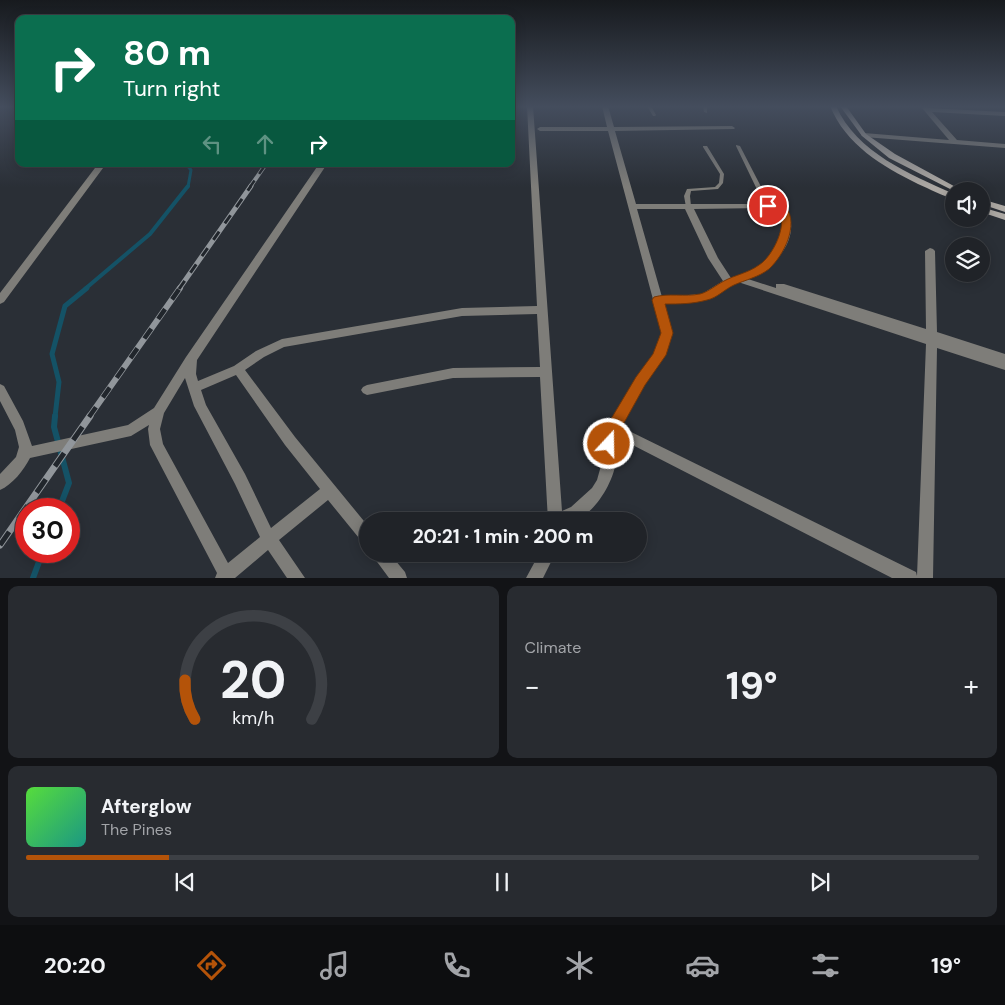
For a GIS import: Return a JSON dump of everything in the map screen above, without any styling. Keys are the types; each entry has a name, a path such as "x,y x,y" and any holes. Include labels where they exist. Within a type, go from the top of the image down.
{"street":[{"path":"532,133 555,512"},
{"path":"577,512 597,493 603,482 609,462 609,444 613,428 659,355 667,333 613,133"},
{"path":"851,133 871,152 904,173 945,193"},
{"path":"947,133 956,143"},
{"path":"864,135 1005,146"},
{"path":"864,135 892,156 945,184"},
{"path":"0,300 100,167"},
{"path":"321,167 191,359 158,412 154,429 157,445 224,576 329,490"},
{"path":"990,204 1005,209"},
{"path":"688,206 712,258 739,279 932,338 1005,358"},
{"path":"632,207 772,206 795,208"},
{"path":"658,300 687,300 706,297 765,266 780,246 786,230 786,213 782,209 772,206"},
{"path":"990,212 1005,218"},
{"path":"925,578 932,338 930,251"},
{"path":"194,388 238,369 270,348 282,343 462,312 542,310"},
{"path":"932,338 1005,366"},
{"path":"191,359 190,374 200,406 240,478 269,539 297,578"},
{"path":"238,369 290,441 359,527"},
{"path":"367,390 453,373 546,372"},
{"path":"0,389 25,443 25,454 15,469 0,483"},
{"path":"25,454 131,430 158,412"},
{"path":"613,428 910,578"},
{"path":"386,562 398,578"},
{"path":"534,578 543,562"}],"lane":[{"path":"738,146 772,206"},
{"path":"688,206 687,196 689,190 716,188 722,179 722,174 705,147"}],"waterway":[{"path":"188,167 191,170 188,187"},
{"path":"85,289 150,234 188,186"},
{"path":"55,417 59,382 52,354 65,306 87,288"},
{"path":"55,416 54,427 69,483 63,498"},
{"path":"33,578 39,563"}],"railway":[{"path":"250,187 264,167"},
{"path":"179,289 251,186"},
{"path":"89,417 180,288"},
{"path":"0,545 90,416"}],"route":[{"path":"609,444 613,428 659,355 667,333 658,300 687,300 706,297 729,283 753,274 765,266 780,246 787,221 786,213 782,209 768,206"}]}
